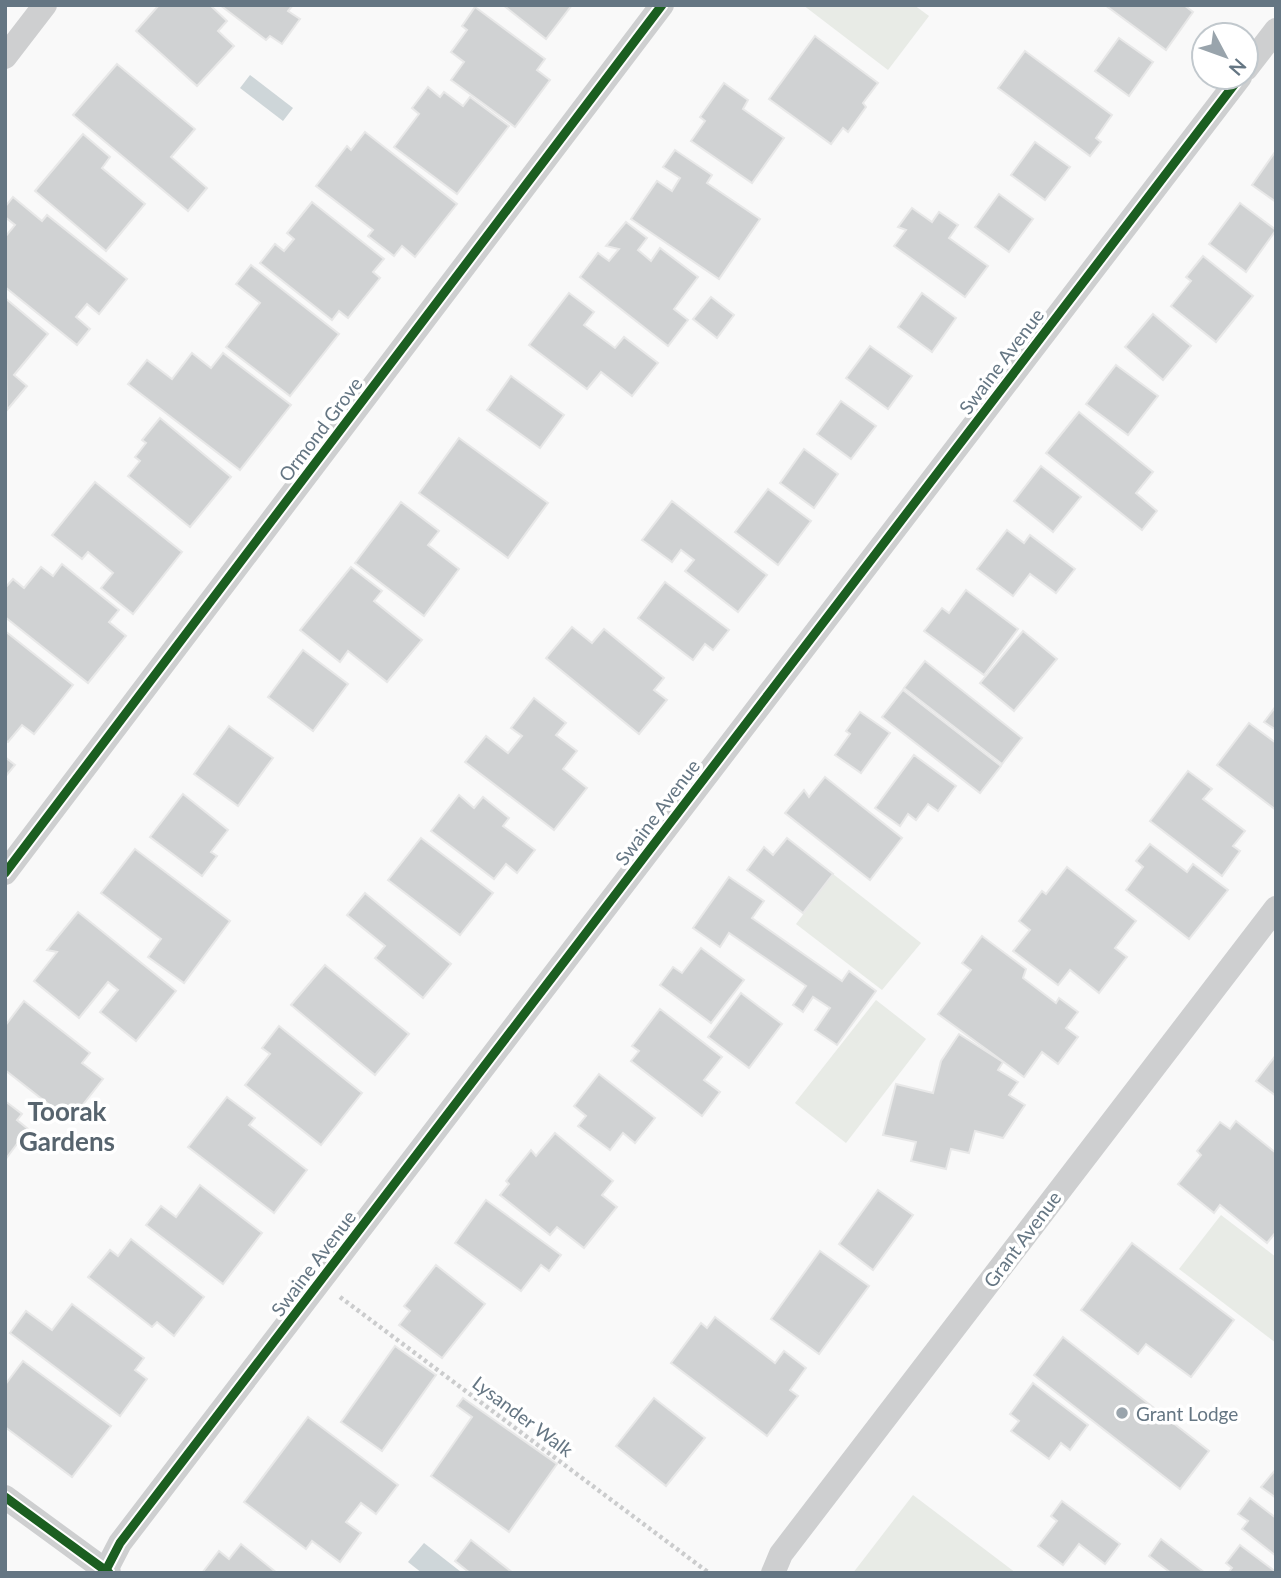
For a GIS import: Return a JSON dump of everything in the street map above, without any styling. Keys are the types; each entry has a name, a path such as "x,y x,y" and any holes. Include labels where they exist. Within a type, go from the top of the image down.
{"street":[{"path":"5,57 45,5"},
{"name":"Ormond Grove","path":"5,873 662,5"},
{"path":"1260,51 1276,30"},
{"name":"Swaine Avenue","path":"107,1572 120,1544 1229,91"},
{"name":"Grant Avenue","path":"773,1573 781,1554 1276,908"},
{"path":"5,1497 107,1572"}],"shaded area":[{"path":"803,5 914,5 929,16 888,70"},
{"path":"250,75 293,108 283,121 240,88"},
{"path":"833,874 921,943 882,990 796,924"},
{"path":"876,1000 926,1039 846,1143 795,1103"},
{"path":"1221,1215 1276,1257 1276,1343 1179,1269"},
{"path":"913,1495 1016,1573 853,1573"},
{"path":"424,1543 461,1572 422,1573 408,1562"}],"building":[{"path":"159,5 210,5 227,21 218,31 234,46 197,86 136,31"},
{"path":"220,5 293,5 288,11 300,19 282,44 270,36 266,40"},
{"path":"503,5 572,5 546,39"},
{"path":"1105,5 1184,5 1193,12 1166,50"},
{"path":"475,7 545,59 537,70 550,80 515,127 451,80 464,62 451,52 467,30 462,26"},
{"path":"815,36 878,83 863,103 866,107 848,132 843,128 831,144 769,99"},
{"path":"1119,38 1153,62 1129,96 1095,71"},
{"path":"1025,51 1112,115 1096,138 1101,142 1090,156 998,88"},
{"path":"117,64 195,129 171,157 207,188 188,211 73,115"},
{"path":"724,83 748,100 743,109 784,138 752,183 691,141 705,121 700,117"},
{"path":"428,87 440,97 444,92 463,106 470,97 509,126 457,194 394,147 419,114 412,108"},
{"path":"365,132 457,204 415,257 402,246 394,256 368,236 373,230 316,186 347,146 351,150"},
{"path":"83,134 110,157 102,168 145,204 106,251 35,191"},
{"path":"1035,142 1070,167 1045,200 1011,175"},
{"path":"675,150 712,175 707,183 760,219 719,279 631,219 657,181 672,191 680,178 663,167"},
{"path":"1276,152 1276,202 1252,185"},
{"path":"999,194 1033,219 1009,252 975,227"},
{"path":"13,197 42,221 47,215 127,279 99,314 87,304 76,317 90,329 77,345 5,287 5,237 15,225 5,217 5,207"},
{"path":"312,202 384,259 373,272 380,278 348,318 339,311 332,320 260,263 275,244 284,251 294,239 287,233"},
{"path":"1240,203 1276,230 1246,272 1209,244"},
{"path":"912,208 932,222 939,212 958,225 949,238 988,266 965,297 894,246 906,230 898,227"},
{"path":"626,222 647,238 638,250 651,261 660,248 698,277 674,309 688,320 668,346 580,277 598,253 609,261 619,249 606,246"},
{"path":"1203,256 1253,296 1216,342 1171,306 1191,281 1186,277"},
{"path":"251,265 339,334 290,396 226,347 260,303 236,284"},
{"path":"569,293 594,312 584,325 615,348 624,337 658,363 632,396 601,372 587,389 529,345"},
{"path":"922,293 956,318 932,352 898,327"},
{"path":"711,297 734,315 717,338 693,319"},
{"path":"5,298 48,334 14,375 27,386 7,410"},
{"path":"1153,314 1191,346 1163,380 1125,347"},
{"path":"870,346 912,376 888,409 846,378"},
{"path":"192,353 211,368 223,353 291,405 240,470 128,384 147,360 172,379"},
{"path":"1116,365 1158,396 1128,435 1086,404"},
{"path":"511,376 564,415 540,448 487,410"},
{"path":"841,401 876,426 851,459 817,434"},
{"path":"1079,412 1153,472 1136,493 1157,511 1142,530 1046,453"},
{"path":"160,418 231,477 190,527 128,476 140,461 135,457 146,443 142,440"},
{"path":"459,438 548,503 508,558 419,493"},
{"path":"804,449 838,474 814,508 780,483"},
{"path":"1041,466 1081,497 1053,532 1014,501"},
{"path":"95,482 182,552 133,614 101,588 113,573 88,552 82,559 52,535"},
{"path":"768,489 811,521 778,565 735,532"},
{"path":"672,501 767,575 738,612 685,571 694,560 681,550 672,562 642,540"},
{"path":"401,502 439,531 428,545 459,569 424,616 355,563"},
{"path":"1007,530 1024,543 1030,535 1075,569 1056,593 1030,574 1013,596 977,569"},
{"path":"62,564 119,610 109,622 126,636 88,683 5,617 5,588 13,579 24,588 41,567 53,576"},
{"path":"351,567 382,591 374,601 422,640 387,682 348,651 340,662 300,630"},
{"path":"665,582 729,630 713,650 705,644 693,660 638,618"},
{"path":"966,590 1018,629 984,675 924,631 942,608 949,613"},
{"path":"572,627 592,643 604,629 664,678 654,690 667,700 639,734 546,658"},
{"path":"5,631 73,685 34,734 22,725 8,742 5,740"},
{"path":"1023,631 1057,659 1014,711 980,683"},
{"path":"303,650 348,684 313,731 268,697"},
{"path":"925,661 1022,738 1002,764 904,688"},
{"path":"903,690 1001,766 980,793 882,717"},
{"path":"534,698 566,723 556,735 577,751 563,769 587,788 554,830 465,762 486,736 508,753 522,736 511,728"},
{"path":"1276,706 1276,730 1264,722"},
{"path":"860,712 890,733 861,773 835,755 850,734 846,731"},
{"path":"1249,723 1276,743 1276,810 1217,765"},
{"path":"229,726 273,758 238,806 194,774"},
{"path":"914,755 956,786 938,811 928,804 916,820 908,814 900,826 875,808"},
{"path":"5,757 15,765 5,777"},
{"path":"1188,771 1212,789 1203,799 1245,831 1233,846 1240,851 1222,876 1150,821"},
{"path":"825,777 902,838 870,880 785,813 804,790 809,797"},
{"path":"183,794 228,830 211,852 217,856 202,876 150,837"},
{"path":"459,795 474,808 483,797 509,818 503,826 535,850 517,873 506,864 494,879 431,831"},
{"path":"421,838 493,893 460,935 388,880"},
{"path":"787,838 833,874 803,913 747,870 764,847 773,855"},
{"path":"1150,844 1187,872 1193,864 1228,890 1189,939 1126,890 1143,867 1136,861"},
{"path":"135,849 230,921 184,983 148,957 161,939 101,893"},
{"path":"1067,867 1136,921 1115,948 1127,957 1099,993 1070,970 1058,985 1013,951 1030,930 1019,921 1042,891 1046,894"},
{"path":"729,877 764,901 752,918 842,981 849,971 876,991 837,1045 815,1030 830,1008 813,997 803,1012 793,1005 806,986 729,933 720,947 693,928"},
{"path":"365,893 451,964 423,998 375,958 385,946 347,915"},
{"path":"78,912 176,991 136,1041 100,1012 118,990 108,982 79,1018 34,981 57,952 47,950"},
{"path":"982,936 1026,969 1023,978 1056,1003 1059,998 1078,1012 1066,1028 1078,1037 1058,1064 1042,1052 1024,1077 938,1014 971,970 962,963"},
{"path":"701,948 744,980 711,1023 660,985 673,967 682,973"},
{"path":"325,965 409,1034 375,1075 291,1005"},
{"path":"741,993 782,1024 749,1068 708,1037"},
{"path":"24,1001 90,1053 82,1063 103,1079 70,1121 5,1070 5,1026"},
{"path":"660,1009 722,1057 704,1080 720,1092 702,1116 631,1061 639,1051 632,1046"},
{"path":"279,1026 362,1093 321,1145 245,1085 270,1054 262,1048"},
{"path":"959,1034 1003,1062 998,1070 1018,1082 1009,1095 1025,1105 1003,1138 975,1131 969,1153 951,1149 946,1169 911,1161 916,1142 883,1135 896,1084 933,1093 941,1061"},
{"path":"1276,1055 1276,1096 1256,1081"},
{"path":"599,1074 655,1118 635,1143 623,1133 610,1150 578,1126 586,1116 574,1106"},
{"path":"227,1097 255,1118 249,1125 307,1170 274,1213 188,1147"},
{"path":"5,1101 22,1114 17,1120 28,1129 5,1160"},
{"path":"1236,1121 1276,1153 1276,1232 1267,1243 1220,1205 1214,1213 1178,1184 1201,1155 1197,1151 1220,1122 1230,1129"},
{"path":"555,1133 613,1181 602,1195 617,1207 584,1248 557,1227 550,1235 500,1195 509,1184 506,1181 531,1150 536,1156"},
{"path":"200,1185 262,1233 223,1284 146,1225 161,1206 176,1217"},
{"path":"878,1190 913,1215 873,1270 839,1244"},
{"path":"486,1200 561,1255 549,1271 541,1265 521,1291 455,1243"},
{"path":"131,1239 204,1297 174,1336 157,1322 152,1327 88,1277 110,1250 118,1256"},
{"path":"1132,1243 1234,1320 1191,1377 1146,1344 1138,1354 1081,1310"},
{"path":"820,1251 869,1286 819,1354 771,1319"},
{"path":"436,1265 485,1304 442,1358 399,1325 410,1311 404,1306"},
{"path":"72,1304 144,1358 135,1370 147,1379 120,1416 10,1333 26,1311 52,1330"},
{"path":"715,1317 775,1363 784,1351 806,1368 790,1390 798,1396 767,1436 671,1363 701,1323 707,1328"},
{"name":"Grant Lodge","path":"1063,1337 1209,1451 1180,1489 1034,1375"},
{"path":"395,1346 436,1375 382,1451 341,1422"},
{"path":"23,1361 111,1426 72,1477 5,1427 5,1385"},
{"path":"1033,1383 1088,1425 1070,1450 1061,1443 1049,1459 1011,1431 1019,1421 1010,1414"},
{"path":"463,1398 557,1464 509,1532 431,1476 472,1417 457,1406"},
{"path":"654,1398 705,1438 666,1486 616,1446"},
{"path":"308,1417 398,1485 376,1514 361,1503 346,1522 361,1533 340,1562 312,1541 306,1549 244,1502"},
{"path":"1276,1469 1276,1498 1261,1487"},
{"path":"1250,1498 1276,1518 1276,1556 1242,1529 1248,1521 1238,1514"},
{"path":"1062,1501 1120,1544 1105,1564 1079,1544 1063,1565 1038,1546 1057,1521 1051,1516"},
{"path":"1161,1539 1205,1573 1171,1573 1149,1556"},
{"path":"471,1540 513,1573 470,1573 455,1561"},
{"path":"241,1544 277,1573 202,1573 219,1551 229,1559"},
{"path":"1240,1545 1276,1573 1228,1573 1232,1568 1226,1563"}],"cycle path":[{"path":"5,873 662,5"},
{"path":"106,1570 120,1543 1229,91"},
{"path":"5,1497 109,1573"}],"place":[{"name":"Grant Lodge","path":"1122,1413"}],"district":[{"name":"Toorak Gardens","path":"67,1126"}]}
